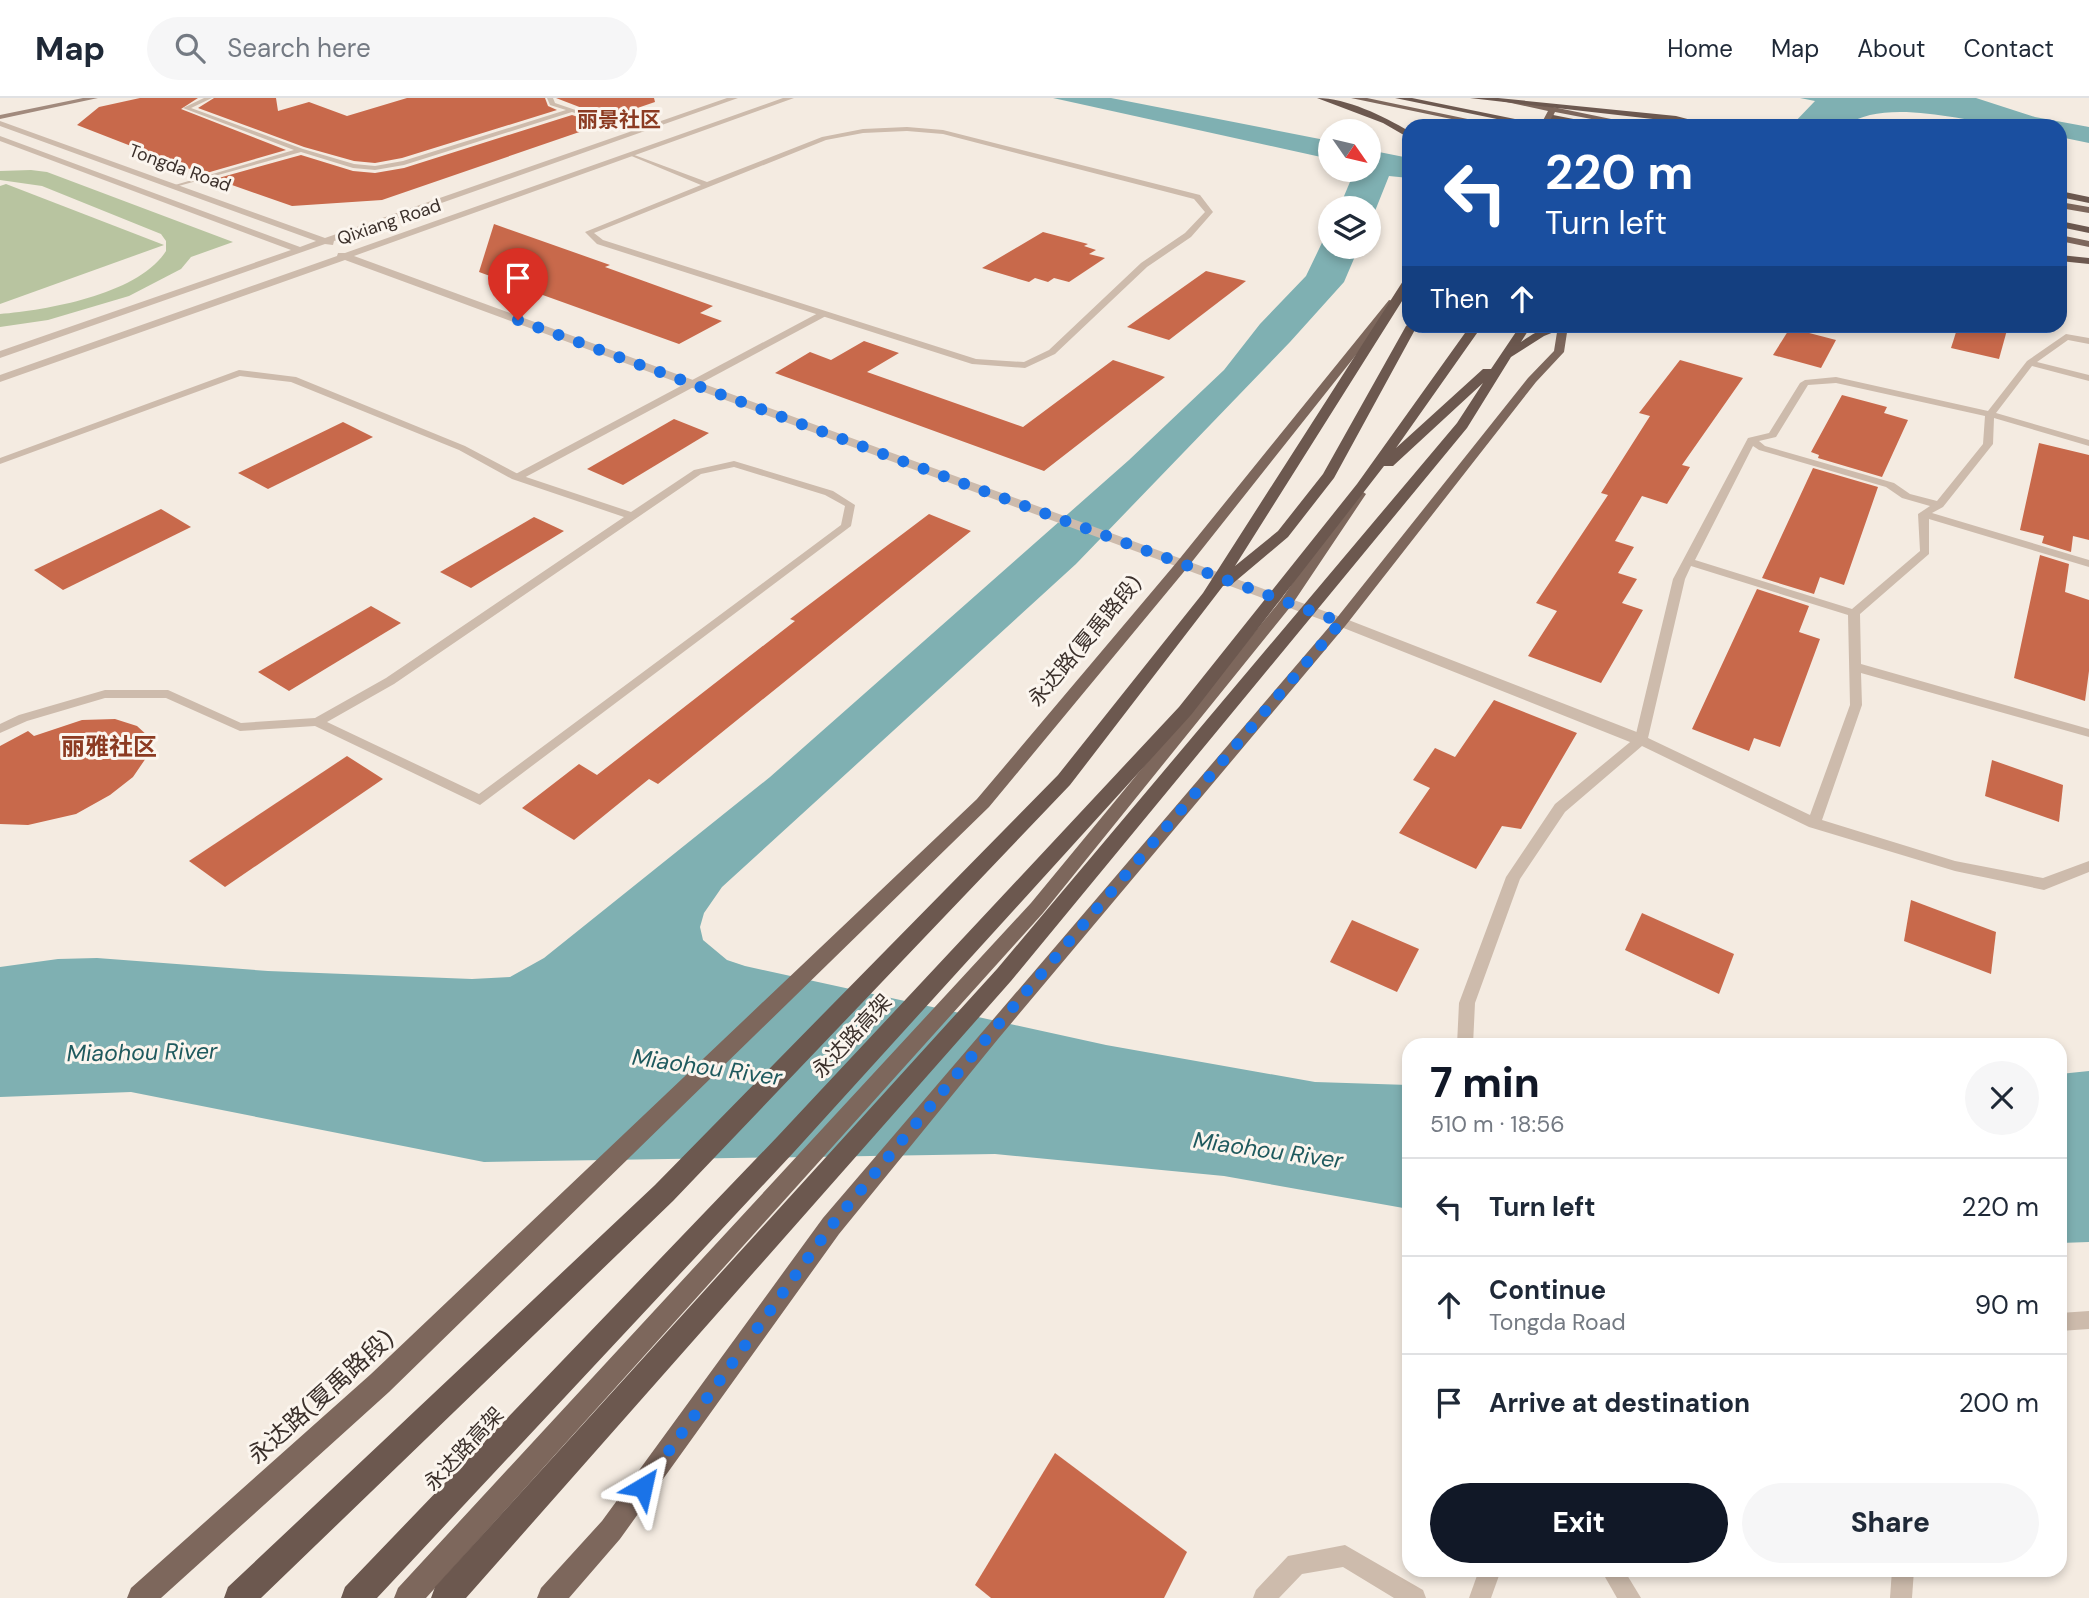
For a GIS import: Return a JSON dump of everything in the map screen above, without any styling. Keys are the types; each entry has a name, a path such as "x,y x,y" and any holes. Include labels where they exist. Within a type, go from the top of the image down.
{"highway":[{"path":"1321,98 1386,121 1402,131"},
{"path":"1398,98 1508,119"},
{"path":"1449,98 1558,119"},
{"path":"1474,98 1676,119"},
{"path":"2067,195 2089,200"},
{"path":"2067,216 2089,220"},
{"path":"2067,225 2089,230"},
{"path":"2067,246 2089,246"},
{"path":"2067,259 2089,261"},
{"path":"1209,596 1402,292"},
{"path":"1209,596 1283,534 1329,475 1408,333"},
{"path":"1362,487 1471,333"},
{"path":"454,1590 1004,975 1462,425 1521,333"},
{"path":"1362,487 1488,371 1543,333"},
{"name":"永达路高架","path":"356,1598 786,1144 1185,711 1362,487"},
{"name":"永达路高架","path":"239,1598 664,1193 1064,780 1209,596"}],"main road":[{"path":"0,107 46,98"},
{"path":"0,117 94,98"},
{"path":"1355,98 1462,119"},
{"path":"1492,98 1602,119"},
{"path":"1548,119 1553,110"},
{"path":"2067,206 2089,210"},
{"path":"2067,240 2089,246"},
{"name":"永达路(夏禹路段)","path":"141,1598 380,1383 983,803 1182,565 1402,290"},
{"path":"408,1598 1037,908 1286,603 1471,333"},
{"path":"551,1598 611,1531 831,1226 991,1033 1341,622 1532,380 1559,352 1562,333"}],"street":[{"name":"Qixiang Road","path":"0,355 734,98"},
{"name":"Qixiang Road","path":"0,379 790,98"},
{"name":"Tongda Road","path":"0,124 328,240"},
{"name":"Tongda Road","path":"0,138 299,250 341,256 696,384 1126,545 1341,622 1641,740"},
{"path":"328,240 341,256"},
{"path":"516,477 696,384 822,314"}],"lane":[{"path":"209,98 186,108 301,150 354,166 374,168 404,163 572,110"},
{"path":"550,98 552,104 637,132"},
{"path":"907,129 943,132 1197,197 1209,212 1188,235 1144,265 1052,352 1025,365 975,362 822,314 600,242 589,232 824,138 863,131 907,129"},
{"path":"177,186 301,150"},
{"path":"631,154 707,186"},
{"path":"1923,514 1939,505 1987,444 1990,414 2030,363 2066,337 2089,341"},
{"path":"2030,363 2089,378"},
{"path":"0,461 239,373 293,379 462,448 516,477 632,516"},
{"path":"1465,1038 1467,1003 1513,877 1560,808 1641,740 1679,579 1751,440 1773,435 1805,383 1836,380 1990,414 2089,443"},
{"path":"1751,440 1762,448 1890,485 1906,495 1939,505"},
{"path":"0,729 23,718 105,694 168,694 240,727 317,722 390,681 698,472 734,464 829,492 850,505 846,526 480,800 317,722"},
{"path":"1923,514 2089,564"},
{"path":"1854,613 1925,552 1923,514"},
{"path":"1688,561 1854,613"},
{"path":"1814,823 1856,705 1854,613"},
{"path":"1856,667 2089,733"},
{"path":"1641,740 1814,823 1955,866 2044,884 2089,866"},
{"path":"2067,1322 2089,1320"},
{"path":"1264,1598 1296,1564 1345,1556 1415,1598"},
{"path":"1480,1598 1488,1577"},
{"path":"1616,1577 1630,1598"},
{"path":"1900,1598 1902,1577"}],"green space":[{"path":"0,171 47,172 233,242 191,257 181,269 129,296 48,320 0,327 0,314 66,304 114,289 153,266 166,251 166,241 161,234 42,186 0,180"},
{"path":"6,184 164,245 0,304 0,186"}],"water":[{"path":"1053,98 1111,98 1318,139 1318,156"},
{"path":"1800,98 1976,98 2046,119 1963,119 1901,112 1880,113 1859,119 1798,119 1815,101"},
{"path":"2067,123 2089,127 2089,143 2067,138"},
{"path":"1381,152 1402,157 1402,177 1389,176 1381,196 1344,196 1350,182 1381,182"},
{"name":"Miaohou River","path":"1318,251 1318,259 1354,259 1344,282 1290,342 1076,564 722,887 704,913 700,927 703,940 727,960 745,966 1106,1045 1315,1082 1402,1085 1402,1208 1224,1176 995,1154 484,1162 131,1092 0,1097 0,967 58,959 97,958 268,971 472,979 510,977 544,958 770,777 1129,460 1224,370 1260,324 1306,276"},
{"path":"2089,1071 2089,1242 2067,1243 2067,1073"}],"building":[{"path":"140,98 198,98 181,109 286,150 203,174 77,125 99,107"},
{"path":"214,98 276,98 278,111 309,102 347,116 407,98 545,98 548,106 557,110 402,158 375,163 354,161 304,147 198,108"},
{"path":"556,98 654,98 655,102 608,118"},
{"path":"572,115 596,123 589,125 594,127 382,200 292,206 215,179 301,155 353,171 375,173 404,168"},
{"path":"494,224 610,265 605,267 713,306 700,313 722,321 679,344 479,272"},
{"path":"1043,232 1088,244 1084,246 1096,250 1089,254 1105,258 1069,282 1054,278 1048,282 1035,278 1029,282 982,268"},
{"path":"1206,271 1246,281 1169,340 1127,327"},
{"path":"1787,333 1809,333 1836,340 1821,368 1773,355"},
{"path":"1956,333 2006,333 1999,359 1951,348"},
{"path":"864,341 899,353 867,372 1023,427 1113,360 1165,377 1044,471 775,373 810,352 831,360"},
{"path":"1680,360 1743,378 1682,465 1690,467 1667,504 1642,496 1615,541 1634,547 1618,573 1637,579 1622,603 1643,610 1601,683 1528,656 1557,611 1536,603 1608,495 1601,493 1650,416 1639,413"},
{"path":"1842,395 1887,407 1884,413 1908,420 1882,477 1818,458 1819,455 1811,452"},
{"path":"674,419 709,433 623,485 587,469"},
{"path":"343,422 373,437 268,489 238,473"},
{"path":"2039,443 2089,455 2089,540 2073,536 2071,552 2042,543 2044,536 2020,530"},
{"path":"1813,468 1878,487 1844,585 1820,577 1814,594 1762,578"},
{"path":"161,509 191,527 63,590 34,570"},
{"path":"929,514 971,531 658,784 649,779 574,840 522,808 579,764 597,775 795,621 790,619"},
{"path":"534,517 564,531 471,588 440,572"},
{"path":"2040,555 2069,564 2065,592 2089,600 2089,671 2085,701 2014,678"},
{"path":"1757,589 1809,606 1799,632 1820,639 1780,747 1754,738 1749,751 1692,729"},
{"path":"371,606 401,623 289,691 258,672"},
{"path":"1494,700 1577,733 1521,829 1502,826 1476,869 1399,833 1430,788 1413,780 1435,748 1455,757"},
{"path":"115,719 137,726 149,737 146,758 133,777 110,795 76,814 28,825 0,824 0,746 28,731 34,736 82,720"},
{"path":"347,756 383,779 225,887 189,861"},
{"path":"1992,760 2063,785 2059,822 1985,796"},
{"path":"1911,900 1996,932 1991,974 1904,941"},
{"path":"1642,913 1734,954 1719,994 1625,950"},
{"path":"1352,920 1419,949 1397,992 1330,962"},
{"path":"1055,1453 1187,1552 1164,1598 991,1598 975,1585"}],"district":[{"name":"丽景社区","path":"619,120"},
{"name":"丽雅社区","path":"109,747"}],"route":[{"path":"518,320 1341,622 991,1033 831,1226 643,1487"}]}
